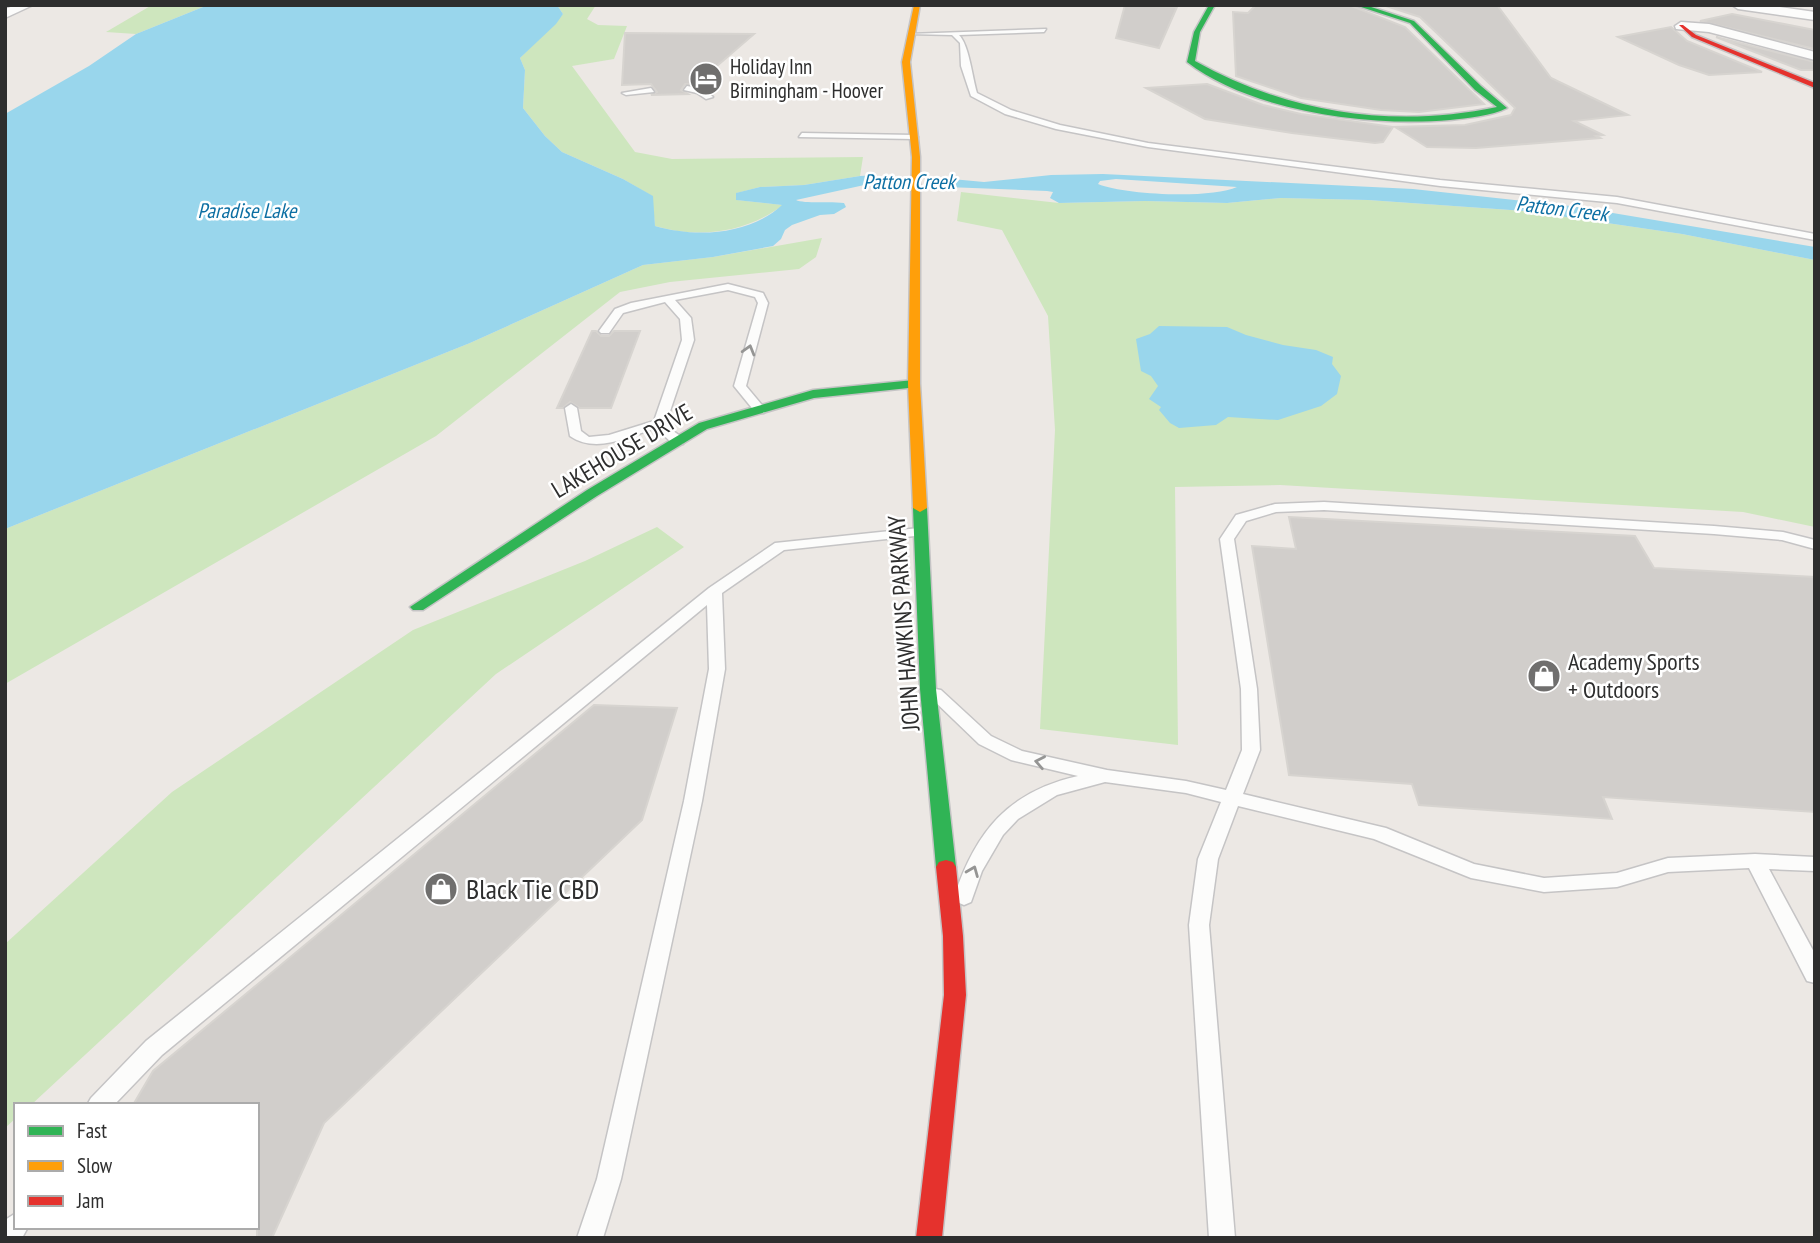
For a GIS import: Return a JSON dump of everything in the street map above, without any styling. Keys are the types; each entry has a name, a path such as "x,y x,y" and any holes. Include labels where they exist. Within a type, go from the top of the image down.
{"street":[{"path":"5,14 27,5"},
{"name":"JOHN HAWKINS PARKWAY","path":"916,5 906,62 916,157 914,384 919,532 928,689 953,936 955,995 929,1238"},
{"path":"1212,5 1206,12 1198,32 1191,52 1191,62 1200,71 1252,94 1346,113 1393,119 1462,119 1486,116 1503,108 1478,88 1412,22 1358,5"},
{"path":"1738,5 1815,16"},
{"path":"1681,26 1709,28 1815,56"},
{"path":"1681,26 1694,36 1815,86"},
{"name":"LAKEHOUSE DRIVE","path":"418,607 592,493 703,426 813,394 914,384"}],"lane":[{"path":"912,34 1044,30"},
{"path":"954,33 963,43 965,66 974,94 1008,112 1059,127 1148,145 1440,183 1617,200 1815,237"},
{"path":"687,89 700,90 709,97"},
{"path":"626,93 651,90"},
{"path":"802,135 914,137"},
{"path":"605,331 619,311 668,299 727,287 759,295 763,303 740,386 760,410"},
{"path":"668,299 685,318 688,340 660,423 663,430 678,441"},
{"path":"571,408 575,433 586,441 610,439 660,423"},
{"path":"1222,1238 1199,925 1208,859 1251,750 1249,689 1227,538 1241,518 1275,508 1324,506 1714,530 1783,536 1815,545"},
{"path":"101,1103 154,1048 714,591 780,546 919,532"},
{"path":"590,1238 609,1179 693,801 717,669 714,591"},
{"path":"928,689 973,730 999,748 1029,760 1107,776 1157,782 1379,833 1471,871 1544,885 1617,880 1668,865 1755,861 1815,863"},
{"path":"953,936 966,888 980,855 997,828 1013,810 1036,795 1058,787 1107,776"},
{"path":"1755,861 1815,975"}],"green space":[{"path":"152,5 208,5 136,34 106,32"},
{"path":"557,5 596,5 587,19 598,25 627,26 614,59 572,66 635,152 672,159 863,157 860,176 804,185 760,187 737,193 737,200 783,205 754,222 722,231 688,232 655,226 652,196 623,179 562,152 545,136 523,108 525,70 520,58 563,14"},
{"path":"961,192 1059,203 1227,203 1281,198 1368,200 1525,211 1682,234 1815,260 1815,527 1743,512 1280,485 1175,487 1178,745 1040,729 1055,430 1048,316 1002,230 957,221"},
{"path":"822,238 816,257 799,269 670,282 620,292 436,436 5,684 5,529 470,343 643,265 713,257"},
{"path":"657,527 684,547 496,674 33,1103 14,1103 14,1120 5,1128 5,944 172,792 413,630 585,561"}],"water":[{"name":"Paradise Lake","path":"208,5 557,5 563,14 520,58 525,70 523,108 545,136 562,152 623,179 653,196 655,226 671,230 705,233 754,223 782,205 736,200 736,193 760,187 804,185 860,176 898,174 984,182 1051,175 1103,174 1413,189 1571,206 1815,247 1815,260 1682,234 1525,211 1368,200 1281,198 1227,203 1059,203 1050,198 1053,192 1047,191 869,184 796,200 844,203 846,207 834,214 820,215 792,225 773,246 713,257 643,265 470,343 5,529 5,114 89,66 136,34","holes":["1116,179 1237,187 1208,193 1168,194 1127,191 1098,184 1100,181"]},
{"path":"1159,326 1227,327 1283,345 1316,350 1333,357 1332,364 1341,376 1337,394 1321,406 1278,420 1228,417 1216,425 1179,428 1170,423 1159,410 1161,407 1149,399 1158,386 1151,376 1141,371 1136,339 1150,334"}],"pier":[{"path":"898,171 942,175 943,190 869,187 870,172"}],"building":[{"path":"1125,5 1177,7 1159,48 1116,38"},
{"path":"1256,5 1349,5 1405,27 1484,104 1419,112 1381,110 1301,98 1236,76 1233,12 1248,13"},
{"path":"1383,5 1497,5 1551,78 1628,115 1574,121 1603,135 1596,136 1600,138 1476,148 1427,147 1395,127 1465,125 1511,115 1515,108 1420,17"},
{"path":"1732,14 1815,30 1815,49 1700,21"},
{"path":"1671,27 1687,41 1762,72 1709,75 1679,65 1618,37"},
{"path":"625,33 754,34 696,84 685,84 681,90 688,94 651,95 657,92 651,84 622,85"},
{"path":"1716,37 1815,62 1815,70 1801,70"},
{"path":"1207,84 1263,105 1301,114 1393,127 1383,142 1375,143 1292,133 1205,119 1146,88"},
{"path":"592,331 601,336 609,336 614,331 640,331 611,408 580,408 570,402 563,408 557,408"},
{"name":"Academy Sports + Outdoors","path":"1289,517 1635,536 1654,568 1815,577 1815,812 1603,797 1612,819 1419,805 1412,784 1289,775 1252,546 1296,549"},
{"path":"594,705 677,708 642,820 324,1123 272,1238 257,1238 259,1103 134,1103 153,1071"}],"traffic: fast":[{"path":"1212,5 1197,32 1191,62 1224,81 1261,96 1342,115 1385,119 1466,116 1503,108 1478,88 1412,22 1358,5"},
{"path":"418,607 592,493 703,426 813,394 914,384"},
{"path":"920,508 928,689 946,867"}],"traffic: slow":[{"path":"917,5 906,62 916,157 914,384 920,508"}],"traffic: jam":[{"path":"1681,26 1694,36 1815,86"},
{"path":"929,1238 955,995 953,936 946,867"}],"place":[{"name":"Holiday Inn Birmingham - Hoover","path":"706,79"},
{"name":"Academy Sports + Outdoors","path":"1544,676"},
{"name":"Black Tie CBD","path":"441,889"}],"water label":[{"name":"Patton Creek","path":"909,182"},
{"name":"Patton Creek","path":"1562,209"}]}
